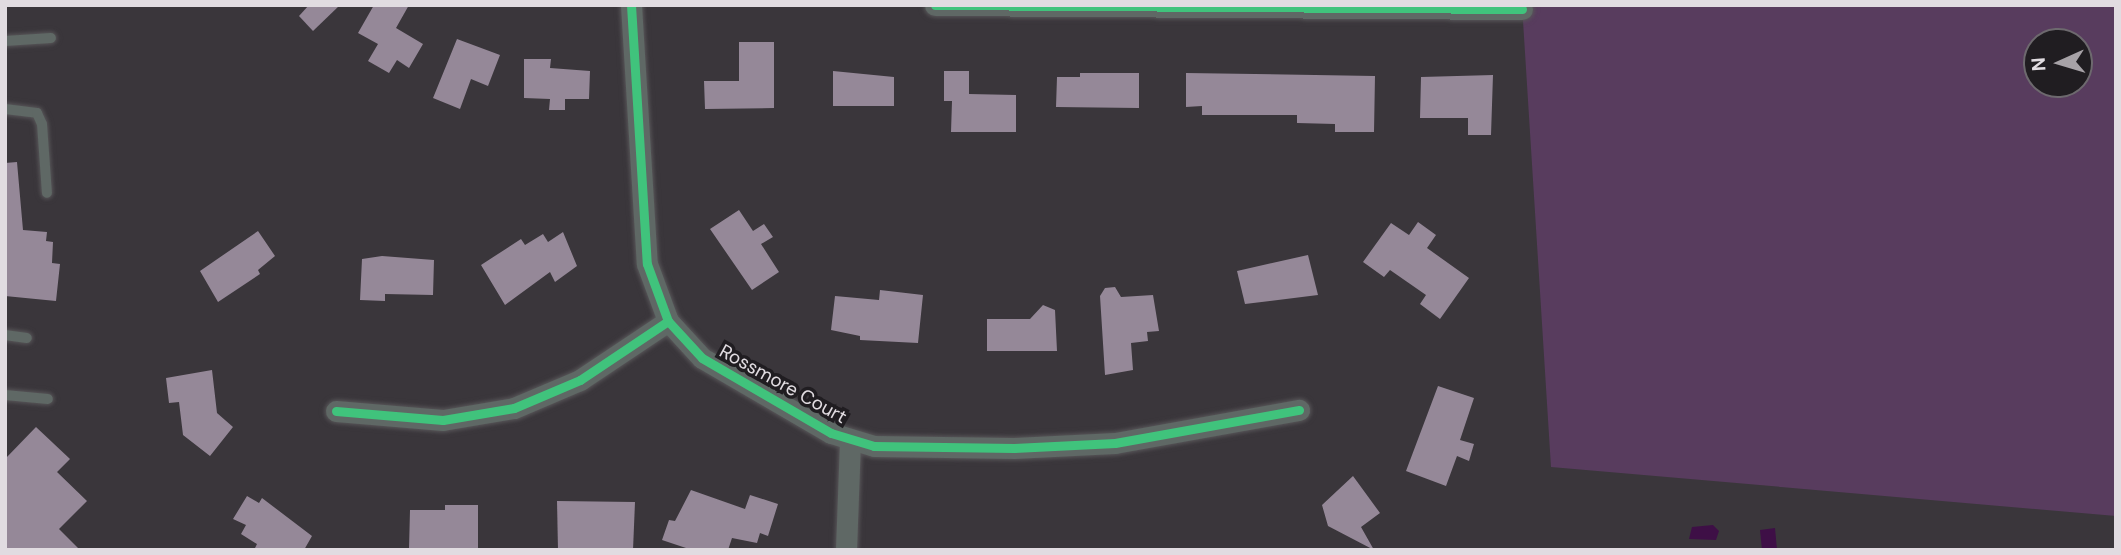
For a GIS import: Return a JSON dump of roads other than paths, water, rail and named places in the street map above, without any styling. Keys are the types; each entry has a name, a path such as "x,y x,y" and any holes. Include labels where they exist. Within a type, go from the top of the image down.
{"street":[{"name":"Rossmore Court","path":"631,5 647,264 668,321 702,358 850,440 901,448 1115,443 1299,410"},
{"path":"935,5 1522,9"},
{"path":"336,411 443,420 514,408 580,380 668,321"},
{"path":"845,550 850,440"}],"lane":[{"path":"5,41 51,38"},
{"path":"5,109 37,113 43,124 47,193"},
{"path":"5,335 27,338"},
{"path":"5,396 48,399"}]}
